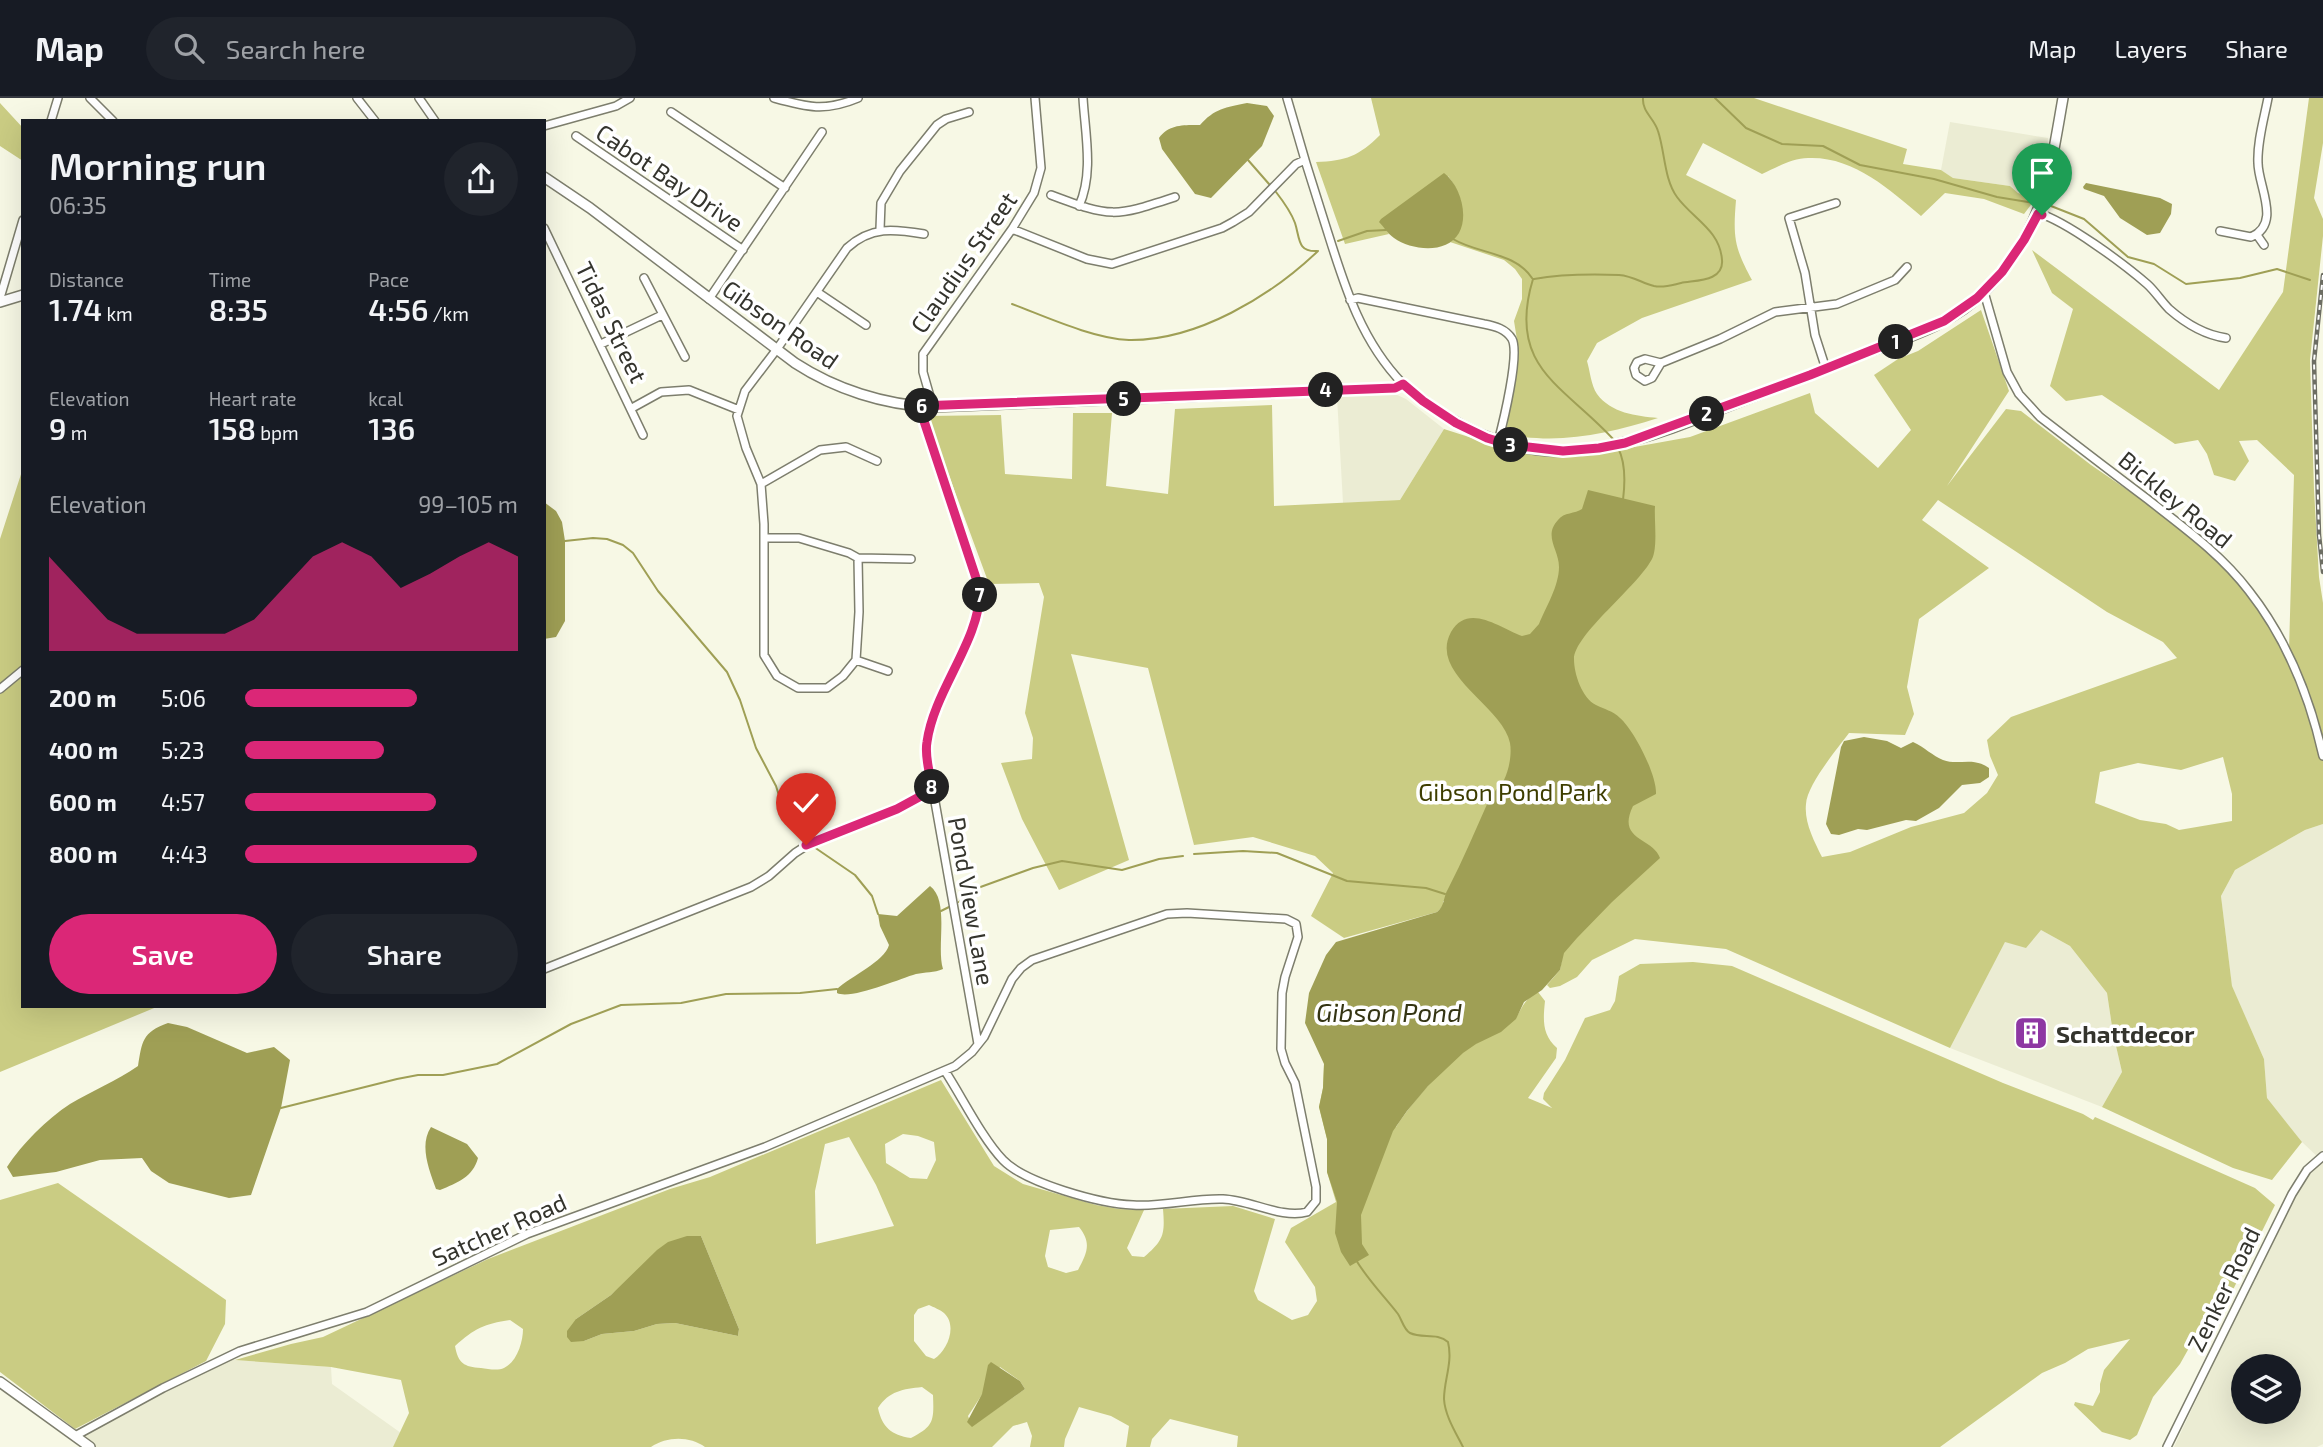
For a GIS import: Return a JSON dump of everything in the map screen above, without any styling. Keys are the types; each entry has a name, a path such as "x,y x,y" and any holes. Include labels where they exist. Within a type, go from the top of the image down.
{"street":[{"path":"52,119 58,98"},
{"path":"90,98 111,119"},
{"path":"357,98 373,119"},
{"path":"419,98 434,119"},
{"path":"546,125 616,106 630,98"},
{"path":"774,98 804,107 819,108 858,98"},
{"name":"Claudius Street","path":"933,407 923,372 923,354 1012,229 1030,201 1040,177 1041,158 1035,98"},
{"path":"1079,206 1086,191 1088,173 1083,98"},
{"path":"1287,98 1350,300 1370,344 1403,384 1456,423 1498,442 1541,450 1589,450 1634,440 1826,369 1933,326 1962,309 1984,292 2011,261 2038,214 2051,166 2063,98"},
{"path":"2220,231 2244,237 2257,235 2264,228 2266,202 2258,163 2268,98"},
{"path":"671,111 785,188"},
{"path":"880,229 881,203 900,171 937,125 969,112"},
{"path":"709,299 822,132"},
{"name":"Cabot Bay Drive","path":"576,136 743,250"},
{"path":"1012,229 1095,262 1118,264 1233,222 1249,212 1298,163 1305,160"},
{"name":"Gibson Road","path":"546,178 571,194 777,349 817,377 842,388 933,407 1395,388 1403,384"},
{"path":"1051,195 1098,212 1116,214 1175,197"},
{"path":"1826,369 1809,308 1803,264 1789,218 1836,203"},
{"path":"2038,214 2050,217 2087,240 2148,285 2169,309 2204,333 2226,338"},
{"path":"21,227 0,300 21,295"},
{"path":"858,558 856,660 843,676 827,688 799,688 777,676 764,655 761,484 746,448 737,416 745,391 847,248 862,236 880,229 924,234"},
{"name":"Tidas Street","path":"546,232 643,435"},
{"path":"2257,235 2264,245"},
{"path":"1661,363 1720,339 1775,312 1837,304 1895,280 1908,267"},
{"path":"644,278 685,357"},
{"path":"817,292 866,325"},
{"name":"Bickley Road","path":"1984,292 2007,373 2028,404 2192,534 2229,567 2249,590 2273,626 2293,665 2323,756"},
{"path":"1350,300 1358,298 1484,324 1507,333 1513,341 1514,355 1507,408 1498,442"},
{"path":"601,344 662,314"},
{"path":"632,408 662,392 689,390 739,410"},
{"name":"Pond View Lane","path":"919,406 980,590 973,625 940,698 929,731 926,757 940,820 978,1045"},
{"path":"761,484 820,450 846,447 877,461"},
{"path":"764,538 799,538 849,552 858,558 911,559"},
{"path":"856,660 888,671"},
{"path":"0,689 21,672"},
{"path":"546,968 751,887 812,842 897,809 932,790"},
{"name":"Pond View Lane","path":"1167,914 1224,914 1290,920 1297,928 1298,937 1285,977 1281,1049 1296,1083 1316,1188 1314,1205 1307,1212 1296,1214 1233,1200 1133,1205 1105,1201 1052,1185 1021,1172 1003,1160 945,1070 964,1059 978,1045 991,1026 1012,979 1032,960 1167,914"},
{"name":"Satcher Road","path":"75,1436 163,1388 240,1351 367,1312 527,1234 765,1147 945,1070"},
{"name":"Zenker Road","path":"2167,1447 2284,1209 2307,1170 2323,1156"},
{"path":"0,1382 90,1447"}],"shaded area":[{"path":"1950,122 2048,138 2046,166 2036,198 2018,193 2010,186 1953,178 1941,170"},
{"path":"1395,394 1406,399 1444,429 1400,500 1343,503 1337,397"},
{"path":"2323,824 2323,1444 2317,1447 2174,1447 2286,1210 2297,1189 2322,1161 2302,1142 2267,1099 2264,1059 2232,987 2221,896 2235,870 2305,830"},
{"path":"2041,930 2070,946 2107,993 2122,1072 2102,1107 1950,1048 2005,941"},
{"path":"221,1359 331,1367 332,1384 401,1433 393,1447 90,1447 75,1436"}],"green space":[{"path":"1371,98 1754,98 1907,149 1903,164 1941,170 1953,178 2010,186 2018,193 2036,198 2024,214 1984,199 1945,193 1921,216 1869,176 1840,162 1802,158 1762,174 1703,143 1686,175 1736,200 1736,242 1752,280 1642,318 1597,343 1587,361 1597,394 1617,409 1633,415 1658,418 1583,436 1525,437 1506,434 1518,346 1514,321 1522,299 1522,279 1504,260 1450,242 1460,227 1462,209 1448,176 1382,224 1389,234 1345,244 1316,162 1351,156 1380,135"},
{"name":"Gibson Pond Park","path":"2309,98 2323,98 2323,143 2314,198 2323,219 2323,236 2310,360 2314,490 2323,603 2323,824 2305,830 2235,870 2221,896 2232,986 2264,1059 2267,1098 2302,1142 2272,1180 2233,1168 2102,1107 2122,1072 2107,993 2070,946 2041,930 2026,948 2005,942 1950,1048 1726,949 1635,939 1592,960 1577,977 1550,988 1547,985 1560,970 1563,953 1576,938 1443,901 1443,906 1437,912 1344,938 1311,916 1333,873 1315,856 1253,837 1194,845 1148,668 1071,654 1129,860 1059,890 1022,819 1001,763 1032,759 1033,738 1025,713 1044,597 1039,583 989,584 927,416 1001,415 1005,474 1072,479 1073,413 1112,413 1106,486 1168,494 1175,409 1272,405 1274,506 1400,500 1444,429 1524,452 1590,455 1690,437 1810,393 1815,413 1878,468 1911,430 1874,375 1898,359 1918,351 1981,310 2009,391 1947,486 2006,409 2021,411 2091,465 2192,534 2229,567 2289,650 2294,475 2257,440 2239,441 2249,461 2235,481 2214,475 2207,454 2198,440 2175,444 2102,395 2066,401 2050,386 2073,309 2052,293 2032,250 2219,390 2283,292","holes":["1938,500 2107,612 2163,642 2177,658 2011,717 1987,740 1998,775 1987,793 1964,813 1911,827 1850,852 1822,857 1807,818 1806,804 1811,787 1849,733 1905,735 1914,714 1907,687 1919,619 1989,568 1922,520","2223,757 2232,794 2232,821 2179,830 2166,824 2140,820 2095,803 2100,772 2138,763 2181,770"]},
{"path":"0,103 21,126 21,160 0,146"},
{"path":"21,474 21,668 0,685 0,539"},
{"path":"21,678 21,1008 154,1008 0,1072 0,694"},
{"path":"1693,962 1732,966 2003,1083 2093,1120 2095,1117 2255,1188 2275,1205 2220,1316 2203,1315 2203,1323 2180,1364 2153,1397 2137,1435 2130,1440 2102,1432 2074,1405 2075,1402 2093,1406 2100,1392 2104,1370 2130,1339 2088,1349 2042,1373 1940,1447 1237,1447 1238,1436 1170,1419 1152,1439 1150,1447 1126,1447 1129,1426 1111,1416 1079,1407 1064,1447 1030,1447 1032,1436 1027,1422 1013,1426 992,1447 705,1447 686,1439 678,1439 657,1443 651,1447 393,1447 409,1413 401,1380 331,1367 235,1360 323,1337 488,1259 670,1189 710,1177 941,1080 994,1166 1023,1184 1096,1205 1144,1210 1127,1248 1132,1256 1144,1257 1156,1246 1163,1231 1163,1209 1233,1206 1275,1219 1254,1291 1258,1300 1292,1320 1308,1315 1317,1301 1315,1287 1285,1242 1291,1228 1336,1202 1327,1172 1327,1139 1319,1107 1324,1064 1396,1127 1421,1093 1441,1072 1473,1045 1506,1026 1528,999 1538,992 1545,1001 1546,1032 1557,1048 1556,1058 1528,1098 1552,1108 1543,1099 1544,1093 1565,1060 1585,1018 1610,1010 1615,1001 1619,976 1640,964","holes":["903,1134 934,1142 936,1160 927,1179 910,1178 886,1163 885,1144","849,1137 876,1185 894,1226 816,1244 815,1191 825,1144","1079,1227 1086,1238 1087,1248 1078,1270 1066,1273 1048,1267 1045,1256 1050,1230","701,1236 739,1329 738,1336 675,1323 602,1334 584,1341 576,1319 633,1276","929,1305 943,1312 948,1318 950,1331 947,1344 934,1359 926,1356 914,1341 914,1315 918,1309","510,1320 523,1329 516,1356 509,1365 496,1370 470,1367 463,1363 455,1346 474,1331","1000,1367 1020,1381 1025,1389 972,1426 968,1416","922,1387 933,1395 931,1422 911,1438 888,1429 878,1408 892,1394"]},
{"path":"58,1183 226,1300 225,1324 206,1361 75,1429 0,1372 0,1200"}],"water":[{"path":"1247,103 1267,106 1274,116 1262,146 1211,198 1195,194 1162,149 1159,138 1172,128 1200,125 1210,115"},
{"path":"1444,173 1454,185 1463,209 1459,233 1446,245 1428,248 1401,242 1392,236 1379,222 1381,219"},
{"path":"2086,183 2160,198 2172,204 2171,214 2160,233 2147,235 2120,218 2104,196 2084,189"},
{"name":"Gibson Pond","path":"1588,490 1655,506 1652,559 1634,583 1584,637 1574,659 1577,678 1587,697 1626,724 1649,765 1656,794 1633,806 1629,826 1660,858 1577,938 1564,953 1560,970 1542,990 1524,1002 1516,1019 1501,1032 1463,1053 1428,1086 1407,1111 1393,1131 1361,1215 1362,1244 1369,1255 1350,1266 1341,1252 1335,1233 1337,1202 1327,1172 1327,1139 1319,1107 1324,1064 1305,1023 1309,993 1326,955 1336,942 1437,912 1441,907 1488,802 1504,780 1511,752 1505,729 1458,676 1450,662 1447,647 1451,632 1458,623 1475,618 1494,623 1522,636 1530,634 1539,624 1557,582 1559,567 1552,537 1554,526 1563,516 1582,509"},
{"path":"546,504 556,511 562,522 565,541 565,621 556,637 546,639"},
{"path":"1864,737 1887,741 1901,748 1913,742 1943,760 1983,764 1989,768 1989,777 1980,783 1962,785 1939,808 1916,821 1906,820 1867,830 1831,834 1826,824 1841,747 1844,741"},
{"path":"930,886 936,893 941,913 943,969 916,974 853,994 837,993 837,989 874,963 886,951 889,945 880,926 878,914 897,916"},
{"path":"168,1023 187,1027 247,1053 274,1047 290,1060 281,1108 251,1195 229,1198 169,1183 151,1171 142,1158 100,1160 56,1172 13,1177 7,1167 36,1132 70,1104 138,1066 148,1034"},
{"path":"431,1127 467,1144 478,1158 468,1175 440,1190 436,1189 426,1158 427,1134"},
{"path":"687,1236 701,1236 739,1329 738,1336 675,1323 602,1334 584,1341 571,1342 567,1331 576,1319 611,1295 657,1250 668,1242"},
{"path":"991,1362 1020,1381 1025,1389 972,1427 967,1422 982,1394"}],"waterway":[{"path":"1534,279 1619,275 1661,287 1708,279 1718,272 1722,260 1720,250 1705,225 1683,205 1673,190 1658,131 1644,107 1643,98"},
{"path":"1715,98 1746,128 1782,144 1823,146 1860,165 1934,179 1997,197 2034,203"},
{"path":"1248,160 1269,184"},
{"path":"1276,192 1295,223 1300,243 1306,249 1317,251"},
{"path":"2051,206 2084,219 2128,257 2154,264 2186,284 2240,278 2277,269 2310,280"},
{"path":"1338,241 1367,231 1386,230"},
{"path":"1453,239 1506,258 1525,269 1532,278"},
{"path":"1012,304 1100,336 1129,340 1155,338 1181,333 1231,313 1278,284 1318,251"},
{"path":"1533,279 1527,309 1527,334 1534,355 1545,373 1560,389 1614,440"},
{"path":"1618,448 1624,467 1623,500"},
{"path":"565,541 607,539 623,545 633,553 658,591 727,672 740,700 756,748 776,786 782,805 795,829 805,839"},
{"path":"814,847 855,875 872,896 878,914"},
{"path":"1194,854 1243,851 1277,853 1347,881 1426,888 1445,894"},
{"path":"959,902 975,889 1033,868 1062,861 1122,870 1159,859 1183,856"},
{"path":"941,911 949,907"},
{"path":"281,1108 397,1079 418,1075 443,1075 497,1064 571,1024 621,1005 681,1003 726,994 800,993 837,989"},
{"path":"1356,1260 1398,1314 1408,1332 1439,1337 1448,1342 1444,1399 1446,1412 1463,1447"}],"railway":[{"path":"2323,275 2314,361 2319,535 2323,572"}],"place":[{"name":"Schattdecor","path":"2031,1033"}],"route":[{"path":"806,845 897,809 932,790 926,757 929,731 940,698 978,612 980,590 919,406 1395,388 1403,384 1443,415 1487,438 1541,450 1599,448 1625,443 1731,405 1944,321 1984,292 2011,261 2038,214 2042,215"}]}
